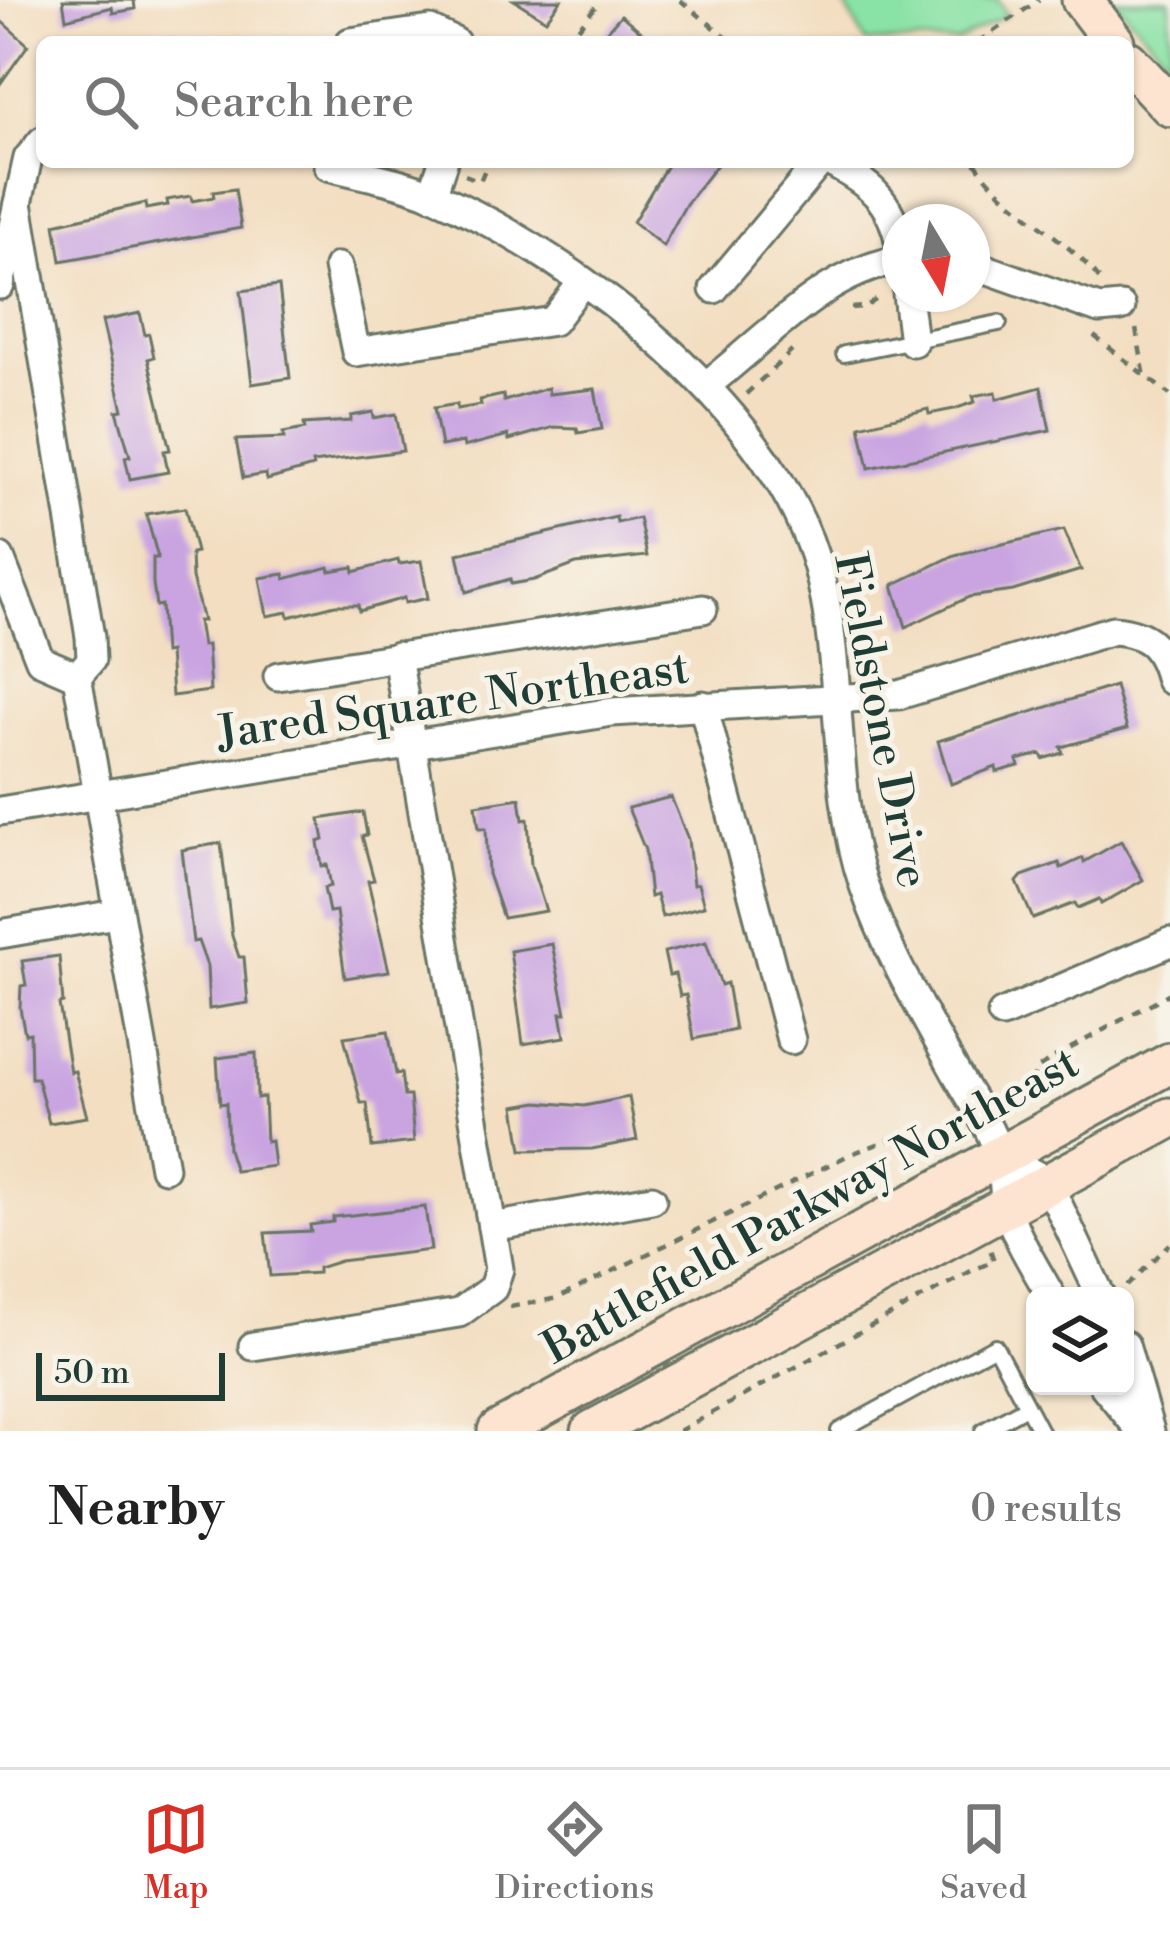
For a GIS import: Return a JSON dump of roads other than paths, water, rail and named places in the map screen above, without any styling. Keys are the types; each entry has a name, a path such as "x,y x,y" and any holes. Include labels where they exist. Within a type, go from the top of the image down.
{"main road":[{"path":"1082,0 1109,36"},
{"path":"1134,67 1170,106"},
{"name":"Battlefield Parkway Northeast","path":"498,1431 992,1138 1170,1063"},
{"name":"Battlefield Parkway Northeast","path":"592,1431 1170,1118"}],"street":[{"path":"390,36 430,30 442,36"},
{"path":"0,285 18,203 36,155"},
{"name":"Fieldstone Drive","path":"335,168 432,194 534,249 708,384 788,494 820,573 832,632 836,701 864,886 907,985 992,1138"},
{"path":"432,194 441,168"},
{"path":"714,289 815,168"},
{"path":"841,168 872,184 885,204"},
{"path":"18,203 90,637 91,660 77,676 95,795 164,1168"},
{"path":"708,384 820,293 855,273 882,265"},
{"path":"338,267 356,352 553,321 581,284"},
{"path":"990,270 1099,309 1121,308"},
{"path":"908,312 913,342"},
{"path":"0,558 40,661 77,676"},
{"path":"278,676 703,609"},
{"name":"Jared Square Northeast","path":"0,811 410,741 612,712 898,695 1113,630 1135,632 1153,641 1164,655 1170,680"},
{"path":"253,1346 459,1313 493,1288 499,1269 397,656"},
{"path":"703,705 791,1040"},
{"path":"0,934 116,914"},
{"path":"1001,1013 1170,942"},
{"path":"992,1138 1047,1181 1107,1283"},
{"path":"992,1138 1019,1241 1047,1287"},
{"path":"492,1227 652,1199"},
{"path":"1134,1384 1145,1431"},
{"path":"1112,1395 1145,1431"}],"lane":[{"path":"844,355 999,323"},
{"path":"838,1431 994,1346 1040,1431"},
{"path":"983,1431 1026,1407"}]}
